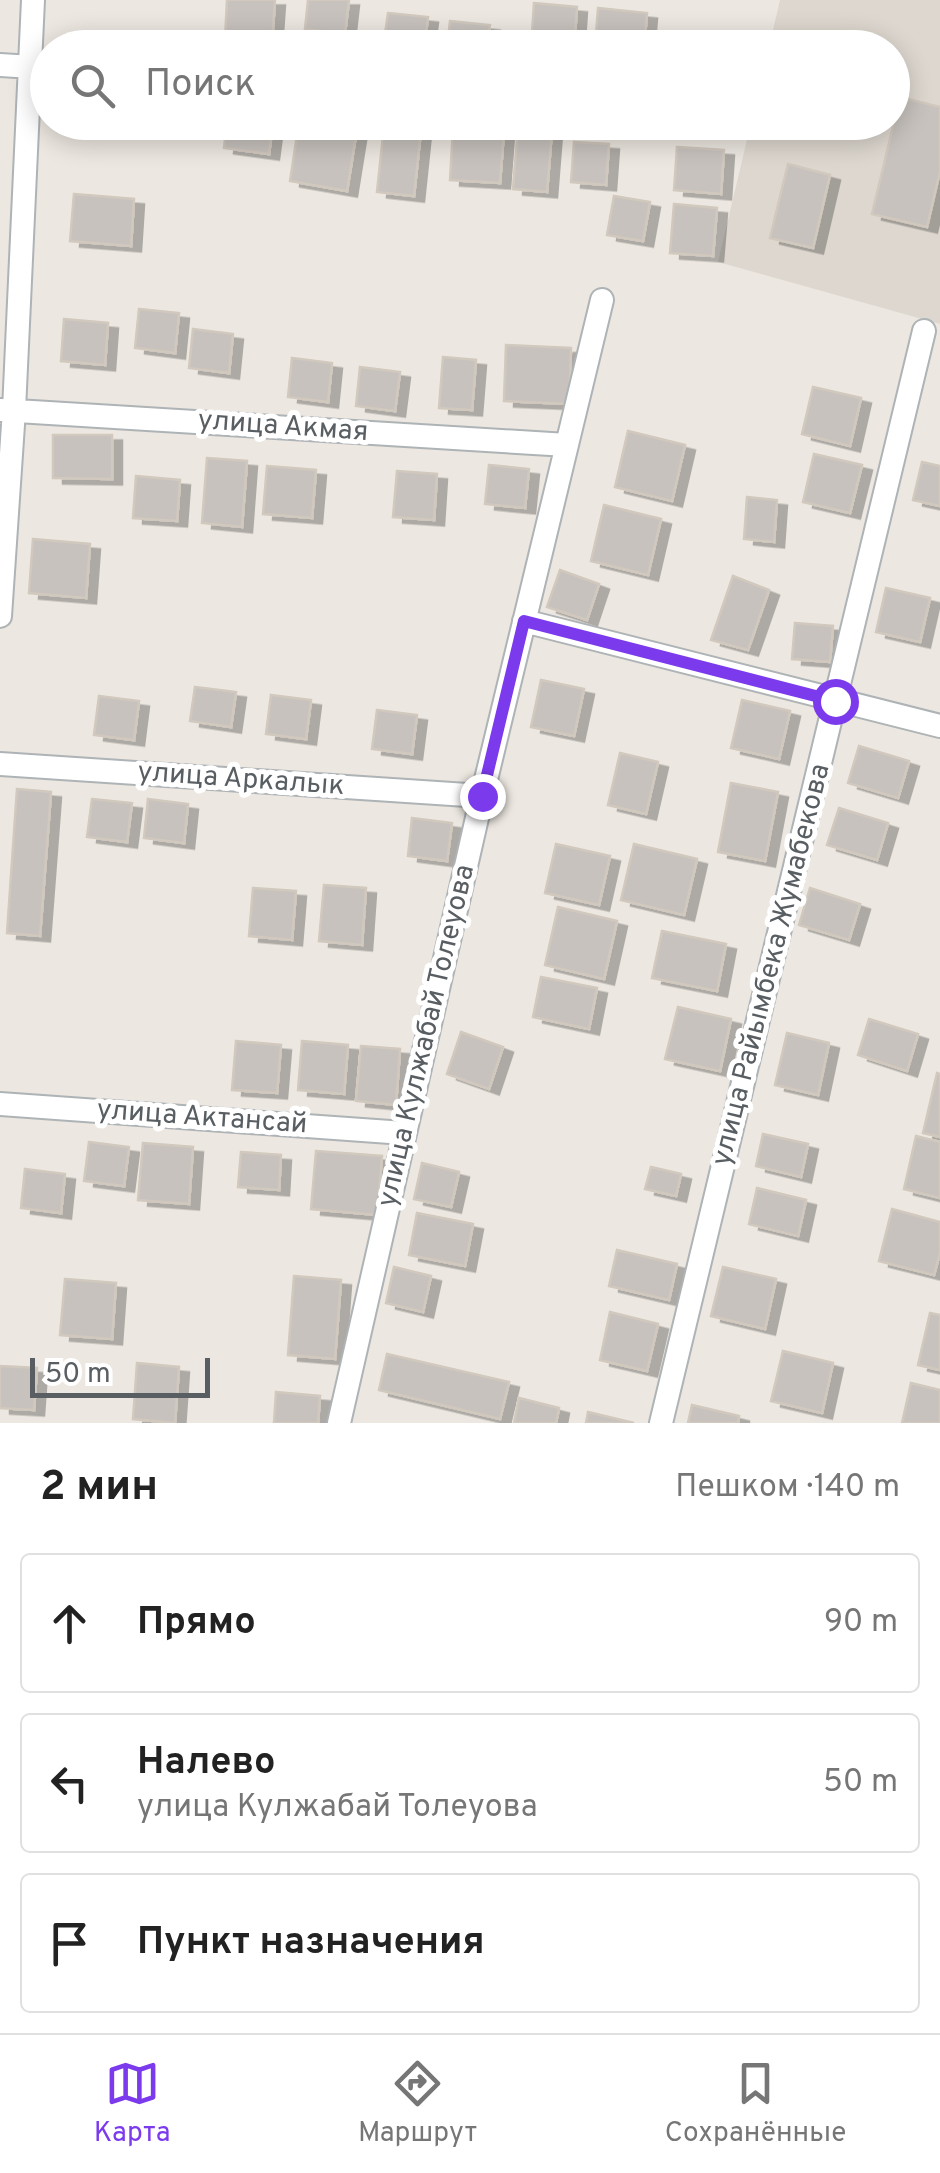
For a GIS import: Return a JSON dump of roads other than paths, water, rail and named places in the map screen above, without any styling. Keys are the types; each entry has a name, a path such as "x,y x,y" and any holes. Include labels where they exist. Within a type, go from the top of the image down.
{"street":[{"path":"34,0 36,30"},
{"path":"0,65 30,67"},
{"path":"0,616 7,410 32,140"},
{"name":"улица Кулжабай Толеуова","path":"339,1423 482,796 602,300"},
{"name":"улица Райымбека Жумабекова","path":"661,1423 924,331"},
{"name":"улица Акмая","path":"7,410 567,445"},
{"path":"524,621 940,726"},
{"name":"улица Аркалык","path":"0,764 482,796"},
{"name":"улица Актансай","path":"0,1104 404,1133"}]}
